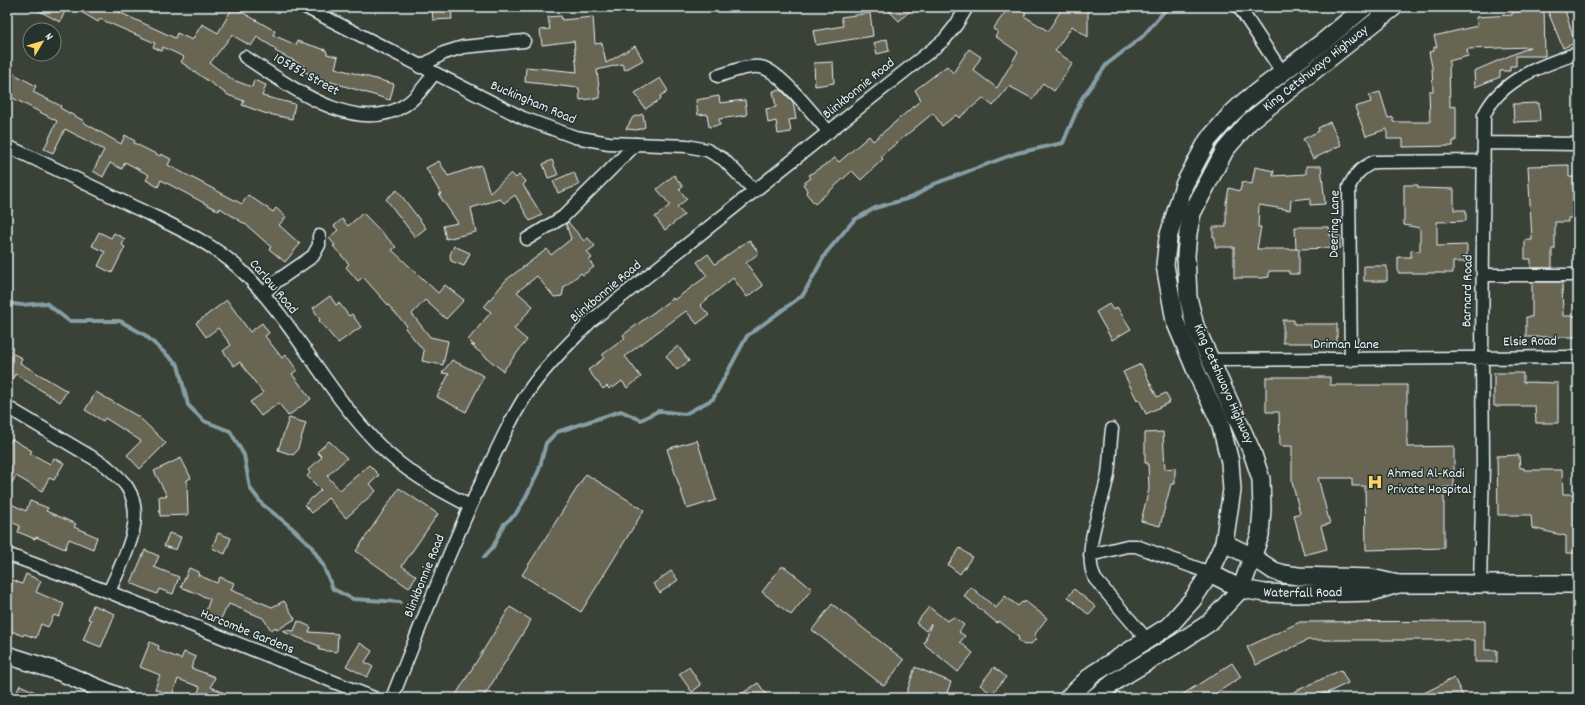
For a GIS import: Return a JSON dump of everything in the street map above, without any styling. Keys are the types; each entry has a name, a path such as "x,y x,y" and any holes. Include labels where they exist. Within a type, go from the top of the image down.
{"main road":[{"name":"King Cetshwayo Highway","path":"1068,698 1093,674 1148,641 1169,626 1182,614 1210,573 1224,543 1232,490 1230,462 1220,422 1196,372 1175,321 1165,264 1168,238 1179,197 1208,140 1245,101 1324,41 1365,7"},
{"name":"King Cetshwayo Highway","path":"1094,698 1117,680 1209,623 1240,589 1260,535 1262,509 1261,480 1252,452 1209,360 1195,326 1188,297 1186,276 1188,233 1192,213 1225,150 1249,122 1394,7"},
{"name":"Waterfall Road","path":"1224,543 1253,557 1274,571 1298,576 1371,578 1398,584 1578,584"},
{"name":"Waterfall Road","path":"1210,573 1240,589 1281,594 1378,591 1398,584"},
{"path":"7,655 60,672 122,698"}],"street":[{"name":"Buckingham Road","path":"305,7 420,67 523,118 575,137 609,143 687,146 707,150 723,159 754,190"},
{"name":"Blinkbonnie Road","path":"392,698 425,613 470,506 512,417 531,388 591,321 944,40 956,25 966,7"},
{"path":"1239,7 1282,72"},
{"path":"420,67 444,53 463,47 524,40"},
{"name":"Barnard Road","path":"1480,584 1483,465 1482,358 1484,114 1495,97 1516,80 1539,68 1578,53"},
{"name":"105852 Street","path":"245,57 310,98 334,108 355,114 384,114 395,111 413,99 434,74"},
{"path":"718,76 751,67 768,69 782,81 829,132"},
{"path":"1484,143 1578,144"},
{"path":"527,239 563,217 636,144"},
{"name":"Carlow Road","path":"7,146 189,234 225,256 248,276 263,294 338,397 378,444 413,473 439,490 470,506"},
{"name":"Deering Lane","path":"1351,360 1349,187 1354,177 1360,170 1374,162 1484,161"},
{"path":"263,294 277,281 313,256 319,245 319,236"},
{"path":"1483,275 1578,275"},
{"name":"Elsie Road","path":"1482,358 1578,357"},
{"name":"Driman Lane","path":"1209,360 1482,358"},
{"path":"7,407 105,465 117,476 131,494 136,515 133,531 109,592"},
{"path":"1112,429 1108,475 1090,555 1092,572 1095,579 1148,641"},
{"path":"1090,555 1127,546 1136,546 1145,548 1210,573"},
{"name":"Harcombe Gardens","path":"7,554 109,592 374,698"}],"building":[{"path":"32,7 67,7 60,22"},
{"path":"73,7 108,7 175,38 177,33 192,40 202,24 218,33 233,7 275,31 273,35 296,45 297,41 326,50 327,54 338,57 335,68 394,84 390,100 315,77 315,75 304,72 306,67 275,51 276,49 257,37 251,46 232,35 210,63 233,80 252,87 254,80 266,85 262,96 295,104 292,119 264,113 242,105 244,101 228,95 181,62 184,57 163,47 162,51 153,47 155,43 100,19 98,22"},
{"path":"432,7 451,7 452,19 433,20"},
{"path":"885,7 914,7 899,21"},
{"path":"1009,7 1017,7 1026,13 1024,16 1048,31 1063,7 1088,7 1088,37 1072,26 1055,51 1073,63 1054,91 1043,83 1033,99 1009,86 993,106 983,98 959,118 956,115 942,126 933,113 881,156 883,159 861,180 852,171 815,204 806,193 807,190 803,184 811,178 809,175 835,158 839,162 869,136 873,141 921,100 915,90 947,66 953,73 969,49 981,57 973,70 997,88 1018,52 995,36 998,32 993,29"},
{"path":"1527,7 1544,7 1545,56 1516,56 1516,66 1510,66 1510,71 1500,71 1500,77 1475,87 1474,71 1530,47 1467,49 1468,56 1449,61 1450,107 1456,106 1456,141 1453,141 1453,146 1403,147 1403,139 1387,139 1387,129 1366,136 1355,107 1371,102 1369,95 1380,92 1388,118 1393,117 1393,122 1430,122 1429,91 1433,91 1432,67 1429,52 1434,51 1434,47 1437,47 1434,36 1477,26 1476,17 1512,15 1512,12 1527,11"},
{"path":"1546,7 1564,7 1575,43 1563,48"},
{"path":"870,13 873,36 816,45 813,31 843,26 841,17"},
{"path":"561,16 562,20 593,17 595,44 602,43 606,63 635,46 643,60 625,70 622,64 597,70 600,98 580,100 579,88 525,82 526,67 577,72 574,41 542,45 540,30 550,29 548,17"},
{"path":"887,39 889,51 877,54 874,43"},
{"path":"833,62 834,83 815,86 814,63"},
{"path":"7,70 36,86 33,92 61,106 60,108 121,144 125,135 135,141 134,143 160,156 161,154 171,159 168,165 242,204 248,195 273,212 276,208 286,217 279,225 300,244 285,262 269,249 271,247 243,222 220,208 219,211 161,180 158,187 146,180 149,175 125,162 122,169 110,163 103,177 93,171 104,150 65,129 53,153 44,149 57,121 7,95"},
{"path":"660,78 668,91 660,96 661,99 645,109 635,93"},
{"path":"781,90 793,102 796,119 789,120 791,132 778,134 776,121 768,123 766,109 776,107 773,91"},
{"path":"719,96 720,103 745,100 747,115 719,119 720,125 709,127 707,114 698,115 696,100"},
{"path":"1539,103 1540,121 1514,122 1513,104"},
{"path":"643,114 645,127 637,130 626,129 633,117"},
{"path":"1330,122 1341,145 1313,159 1303,139 1319,131 1318,128"},
{"path":"552,160 558,175 548,178 543,164"},
{"path":"439,161 448,176 481,165 490,193 511,173 516,178 519,175 526,182 523,185 542,215 530,221 515,195 504,203 500,199 471,208 476,232 446,239 443,226 458,223 439,195 441,194 426,168"},
{"path":"1569,165 1569,177 1578,177 1578,218 1568,218 1568,222 1555,222 1555,249 1552,249 1552,268 1531,268 1531,259 1525,259 1525,240 1532,240 1528,166"},
{"path":"1306,166 1321,166 1325,204 1310,205 1310,198 1291,200 1290,210 1259,205 1258,227 1261,227 1257,249 1299,249 1299,274 1289,274 1289,271 1269,271 1269,277 1234,278 1234,247 1215,247 1215,237 1213,237 1213,227 1226,227 1226,203 1229,188 1240,191 1242,182 1252,184 1255,167 1274,171 1273,176 1306,174"},
{"path":"574,172 579,185 558,193 553,181"},
{"path":"674,175 683,187 679,189 687,199 677,207 684,215 665,230 655,217 670,205 657,189"},
{"path":"1404,185 1418,185 1418,188 1454,189 1454,210 1466,210 1466,221 1437,222 1437,246 1467,245 1467,262 1453,262 1453,273 1398,273 1398,257 1411,257 1411,250 1420,251 1420,228 1404,225"},
{"path":"397,190 426,228 415,237 386,199"},
{"path":"363,213 396,247 392,250 438,293 445,285 464,300 446,319 425,300 412,314 430,337 448,341 443,365 422,361 424,351 405,328 407,326 363,277 358,281 346,267 349,264 333,246 335,245 329,238 338,230 334,226 342,219 348,226"},
{"path":"568,222 584,241 588,238 595,246 587,252 592,258 589,260 594,267 583,275 581,273 564,287 562,296 554,297 537,276 517,292 533,306 514,329 527,340 503,371 471,345 475,346 468,340 491,312 484,307 506,280 547,249 551,255 571,239 566,224"},
{"path":"1295,227 1329,227 1330,236 1340,236 1340,248 1296,249"},
{"path":"99,232 111,238 114,233 125,239 122,245 125,247 112,273 98,266 105,252 92,246"},
{"path":"749,240 759,253 746,263 763,286 747,297 733,278 700,305 709,315 697,324 686,311 625,356 641,377 627,388 622,381 613,388 612,386 609,389 607,386 603,389 588,370 604,358 602,355 625,338 623,335 673,298 674,300 707,276 697,262 708,254 715,264"},
{"path":"454,246 470,253 464,266 451,261 450,255"},
{"path":"1364,266 1387,266 1387,281 1364,281"},
{"path":"1532,282 1562,282 1563,316 1578,316 1578,337 1526,337 1526,317 1532,317"},
{"path":"330,296 336,305 339,303 349,316 352,314 361,327 338,343 319,321 320,320 313,308"},
{"path":"227,300 250,332 262,323 269,333 265,336 282,358 286,355 297,370 292,374 311,399 288,416 279,403 261,416 250,402 263,393 240,362 234,366 223,351 231,345 218,328 206,337 196,323"},
{"path":"1109,304 1113,310 1117,307 1131,329 1112,340 1096,312"},
{"path":"1283,320 1294,320 1294,324 1337,324 1337,345 1313,346 1313,343 1283,343"},
{"path":"678,346 689,361 677,370 666,356"},
{"path":"7,351 22,358 20,363 67,391 60,402 15,374 7,392"},
{"path":"452,360 484,376 466,412 437,397 449,374 442,373"},
{"path":"1141,364 1157,397 1166,393 1170,402 1146,414 1123,372"},
{"path":"1494,373 1523,373 1523,382 1558,383 1558,423 1536,423 1535,406 1494,406"},
{"path":"1266,377 1330,377 1330,385 1407,385 1407,447 1454,446 1454,487 1444,487 1444,548 1366,550 1365,486 1352,486 1352,478 1318,478 1330,524 1321,526 1327,549 1304,555 1294,515 1300,513 1292,482 1292,446 1280,446 1279,412 1266,412"},
{"path":"96,392 139,417 166,443 140,469 127,455 141,441 105,418 103,421 85,410"},
{"path":"289,418 306,423 297,451 293,455 278,450"},
{"path":"1163,432 1165,469 1175,468 1175,484 1171,484 1160,526 1141,521 1149,489 1148,463 1145,463 1145,433"},
{"path":"12,439 32,451 30,453 50,464 54,458 64,463 54,480 49,478 42,491 16,476 7,491 7,446"},
{"path":"697,440 716,500 687,509 667,449"},
{"path":"329,441 347,458 327,476 340,490 369,465 379,475 370,484 376,491 346,518 328,498 312,513 304,505 321,490 307,476 310,473 308,470 322,457 317,452"},
{"path":"1519,455 1520,468 1524,468 1524,470 1562,470 1563,494 1576,494 1578,553 1566,553 1566,536 1532,528 1531,515 1498,515 1497,456"},
{"path":"181,458 191,478 187,480 188,515 160,516 159,496 167,496 154,471"},
{"path":"586,474 644,510 581,612 522,575"},
{"path":"399,488 438,514 402,566 416,576 409,588 356,551"},
{"path":"30,501 48,508 46,511 76,524 74,527 97,537 93,549 69,539 65,549 36,537 35,539 18,532 20,526 7,520 7,502 26,511"},
{"path":"169,533 181,537 176,550 164,546"},
{"path":"218,533 231,538 225,554 212,548"},
{"path":"960,548 972,557 960,574 948,565"},
{"path":"145,550 159,556 154,567 179,577 173,594 159,589 157,594 131,583"},
{"path":"781,567 785,567 812,589 791,615 762,592"},
{"path":"189,568 199,572 198,575 217,583 220,577 234,583 231,590 272,607 284,601 295,619 277,630 276,627 271,630 263,618 229,604 220,620 205,614 210,599 181,587"},
{"path":"671,571 678,580 660,593 653,584"},
{"path":"26,574 41,581 36,592 64,604 59,617 54,615 48,627 41,624 36,638 24,634 23,636 7,629 7,594 13,580 22,584"},
{"path":"971,587 996,608 1005,596 1018,606 1025,601 1047,618 1035,634 1036,639 1031,644 1024,645 1019,641 1018,636 999,621 997,623 964,596"},
{"path":"1074,589 1096,607 1089,615 1068,597"},
{"path":"832,604 904,660 884,686 812,630"},
{"path":"93,605 115,614 101,647 83,640 91,620 88,619"},
{"path":"510,607 531,620 483,698 454,698"},
{"path":"929,607 947,621 954,617 964,625 959,632 965,636 960,642 973,653 958,672 924,644 931,624 926,631 916,623"},
{"path":"298,621 311,627 309,632 338,634 337,652 319,650 319,646 284,632 284,630 294,631"},
{"path":"1485,621 1485,650 1497,650 1497,662 1475,662 1475,640 1308,640 1256,665 1247,647 1300,622"},
{"path":"150,642 159,646 158,649 163,652 181,659 184,652 196,657 191,668 215,677 211,687 236,698 196,698 200,687 178,679 172,696 155,689 160,675 140,667"},
{"path":"360,643 372,651 365,662 373,667 367,677 346,666"},
{"path":"1232,663 1241,677 1209,698 1177,698"},
{"path":"689,667 701,685 692,692 679,674"},
{"path":"915,667 951,682 945,698 905,698"},
{"path":"994,667 1006,677 992,694 980,685"},
{"path":"1341,670 1348,683 1325,694 1325,692 1313,698 1281,698"},
{"path":"1454,678 1464,698 1414,698"},
{"path":"758,683 769,698 735,698"},
{"path":"20,685 48,698 14,698"}],"waterway":[{"path":"484,557 493,547 504,524 515,515 525,499 539,470 546,443 557,432 621,411 641,420 658,411 685,414 713,399 747,336 803,295 826,253 854,220 875,208 913,197 934,184 1017,153 1063,143 1082,98 1107,64 1142,37 1168,7"},
{"path":"7,303 21,305 46,303 69,321 120,321 145,335 178,365 188,405 204,421 230,431 244,455 250,488 262,504 291,527 311,546 323,565 333,589 353,599 400,602"}],"place":[{"name":"Ahmed Al-Kadi Private Hospital","path":"1375,482"}]}
